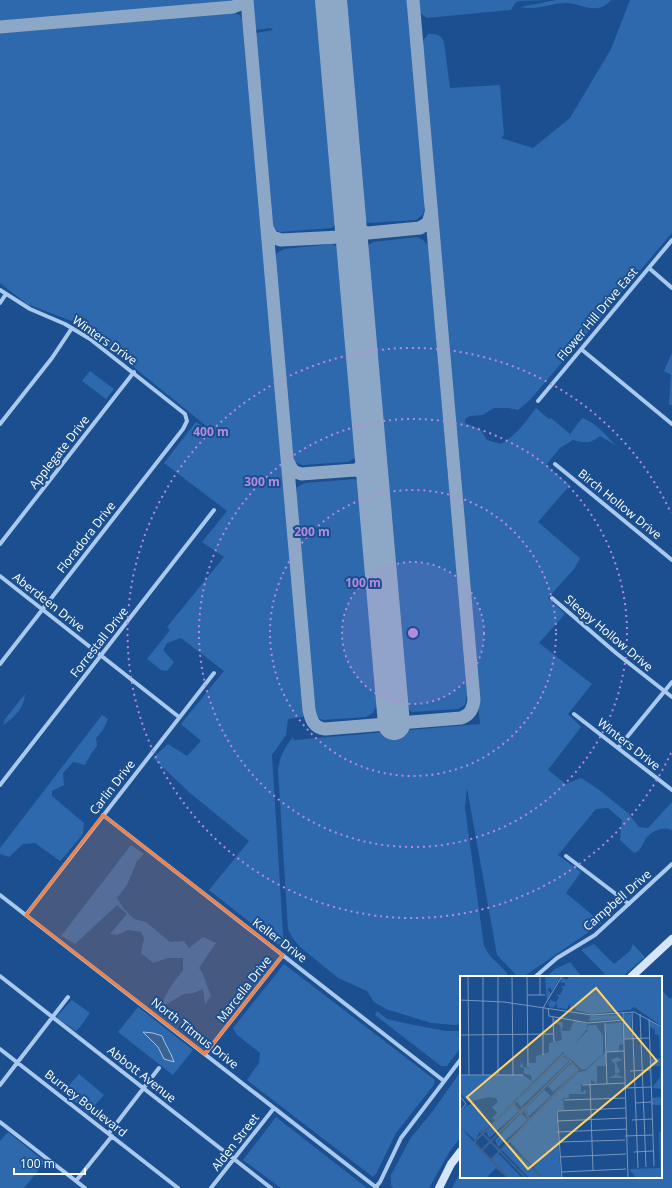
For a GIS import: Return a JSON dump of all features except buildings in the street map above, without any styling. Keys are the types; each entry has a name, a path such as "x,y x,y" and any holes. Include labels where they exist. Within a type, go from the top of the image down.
{"main road":[{"path":"633,976 672,939"},
{"path":"439,1188 451,1164 460,1152"}],"street":[{"name":"Flower Hill Drive East","path":"538,401 672,240"},
{"path":"649,268 672,288"},
{"name":"Winters Drive","path":"0,290 30,309 72,328 90,339 134,372 185,414 187,421"},
{"path":"0,303 6,294"},
{"path":"0,424 52,358 72,328"},
{"path":"581,349 672,424"},
{"name":"Applegate Drive","path":"0,544 134,372"},
{"name":"Floradora Drive","path":"0,664 187,421"},
{"name":"Birch Hollow Drive","path":"554,464 672,560"},
{"name":"Forrestall Drive","path":"0,785 214,510"},
{"name":"Aberdeen Drive","path":"0,576 179,717"},
{"name":"Sleepy Hollow Drive","path":"552,598 616,653 672,697"},
{"name":"Carlin Drive","path":"26,915 214,673"},
{"path":"618,748 672,682"},
{"name":"Winters Drive","path":"574,714 672,790"},
{"name":"Keller Drive","path":"103,815 444,1081"},
{"path":"566,856 629,904"},
{"name":"Campbell Drive","path":"536,976 557,958 595,935 672,864"},
{"name":"North Titmus Drive","path":"0,896 377,1188"},
{"name":"Marcella Drive","path":"205,1054 283,955"},
{"name":"Abbott Avenue","path":"0,976 271,1188"},
{"path":"0,1085 68,997"},
{"name":"Burney Boulevard","path":"0,1049 178,1188"},
{"path":"377,1188 401,1138 460,1060"},
{"path":"76,1181 159,1068"},
{"name":"Alden Street","path":"211,1188 274,1108"},
{"path":"0,1122 85,1188"}],"highlighted area":[{"path":"103,815 283,955 205,1054 26,915"}],"shaded area":[{"path":"0,0 234,0 230,2 0,22"},
{"path":"252,0 319,0 338,216 335,225 331,228 280,232 274,229 271,224 254,35 256,33 273,30 271,28 255,30"},
{"path":"341,0 407,0 425,205 423,214 416,220 369,223 363,220 360,212"},
{"path":"416,0 548,0 519,1 515,3 511,10 427,18 419,10"},
{"path":"556,0 611,0 600,8 567,3 532,8 520,7"},
{"path":"630,0 672,0 672,233 530,400 518,410 494,408 483,415 470,416 465,419 465,423 480,429 487,440 501,444 516,432 536,408 570,434 583,418 588,420 597,426 615,445 600,436 587,442 573,440 560,448 546,465 570,485 538,522 580,558 574,569 548,598 565,614 539,643 592,684 568,714 581,727 548,770 566,784 581,778 598,789 628,813 639,827 648,828 672,802 672,830 666,828 653,832 646,838 641,848 634,853 620,840 622,820 608,808 596,809 558,855 581,872 566,893 602,923 524,976 517,976 497,955 467,788 465,808 484,946 490,956 507,973 508,976 460,976 460,1024 431,1023 386,1009 374,1002 367,991 338,978 299,946 292,937 288,929 278,769 283,752 293,737 294,740 480,724 453,427 455,425 455,420 453,418 421,44 428,34 438,35 443,39 450,88 500,85 504,135 501,138 533,148 570,118 611,49"},
{"path":"231,12 240,15 244,23 304,712 303,717 288,719 286,735 272,755 284,949 209,890 249,841 190,793 153,758 168,744 187,756 201,741 181,724 224,671 181,638 167,643 163,650 174,662 167,671 161,670 147,659 170,630 167,627 224,557 202,542 227,511 164,463 196,422 216,434 82,325 27,304 0,283 0,32"},
{"path":"417,237 428,245 467,695 465,705 458,709 412,712 405,706 402,698 364,256 366,247 373,242"},
{"path":"332,244 338,247 341,254 359,449 355,458 348,462 302,465 294,461 291,455 274,260 277,253 284,249"},
{"path":"672,353 672,405 669,405 671,375 664,371"},
{"path":"90,371 114,389 106,399 82,381"},
{"path":"355,479 359,482 362,489 381,696 373,713 366,717 323,720 317,717 313,711 295,494 297,487 305,483"},
{"path":"25,694 23,704 15,716 3,725 5,719"},
{"path":"102,715 108,719 103,730 96,738 97,746 85,765 73,762 63,773 64,785 52,791 52,796 84,823 83,834 60,861 35,843 23,844 9,857 0,854 0,848"},
{"path":"131,845 144,854 137,861 127,885 117,898 124,909 134,919 146,922 170,942 184,941 189,948 203,937 216,943 199,968 211,996 205,1004 203,989 194,993 184,994 158,1009 171,986 183,970 183,958 168,958 153,963 141,953 144,938 141,932 128,930 117,935 110,934 127,914 117,905 75,944 61,936"},
{"path":"594,944 614,964 630,951 633,944 645,957 623,976 603,976 605,974 581,950"},
{"path":"570,962 581,976 547,976 555,969"},
{"path":"284,964 435,1080 433,1086 396,1133 376,1174 373,1177 247,1080 259,1063 260,1053 237,1035 233,1028"},
{"path":"662,990 669,998 672,998 672,1188 452,1188 460,1173 460,1178 662,1178"},
{"path":"72,1000 90,1013 76,1031 57,1018"},
{"path":"138,1007 193,1050 173,1075 118,1032","holes":["144,1032 162,1036 164,1043 171,1053 164,1059 158,1047"]},
{"path":"377,1011 387,1019 446,1031 460,1031 460,1048 447,1066 441,1066 375,1015"},
{"path":"143,1032 162,1036 174,1062 164,1059 158,1047"},
{"path":"460,1072 460,1138 450,1151 429,1188 393,1188 391,1185 391,1175 410,1139 432,1112"},
{"path":"79,1074 104,1095 88,1113 63,1092"},
{"path":"276,1117 367,1188 281,1188 243,1160"},
{"path":"8,1132 45,1162 24,1188 0,1188 0,1141"}],"taxiway":[{"path":"0,27 233,7 244,0"},
{"path":"247,0 309,710 314,723 318,727 325,729 461,718 467,715 470,711 474,700 413,0"},
{"path":"350,219 357,229 368,233 420,228 428,223 431,213"},
{"path":"267,228 272,237 281,240 340,237 347,241 353,250"},
{"path":"288,462 293,471 301,474 355,470 366,464 371,453"},
{"path":"355,470 362,471 367,474 373,485"}],"runway":[{"path":"331,0 394,724"}]}
